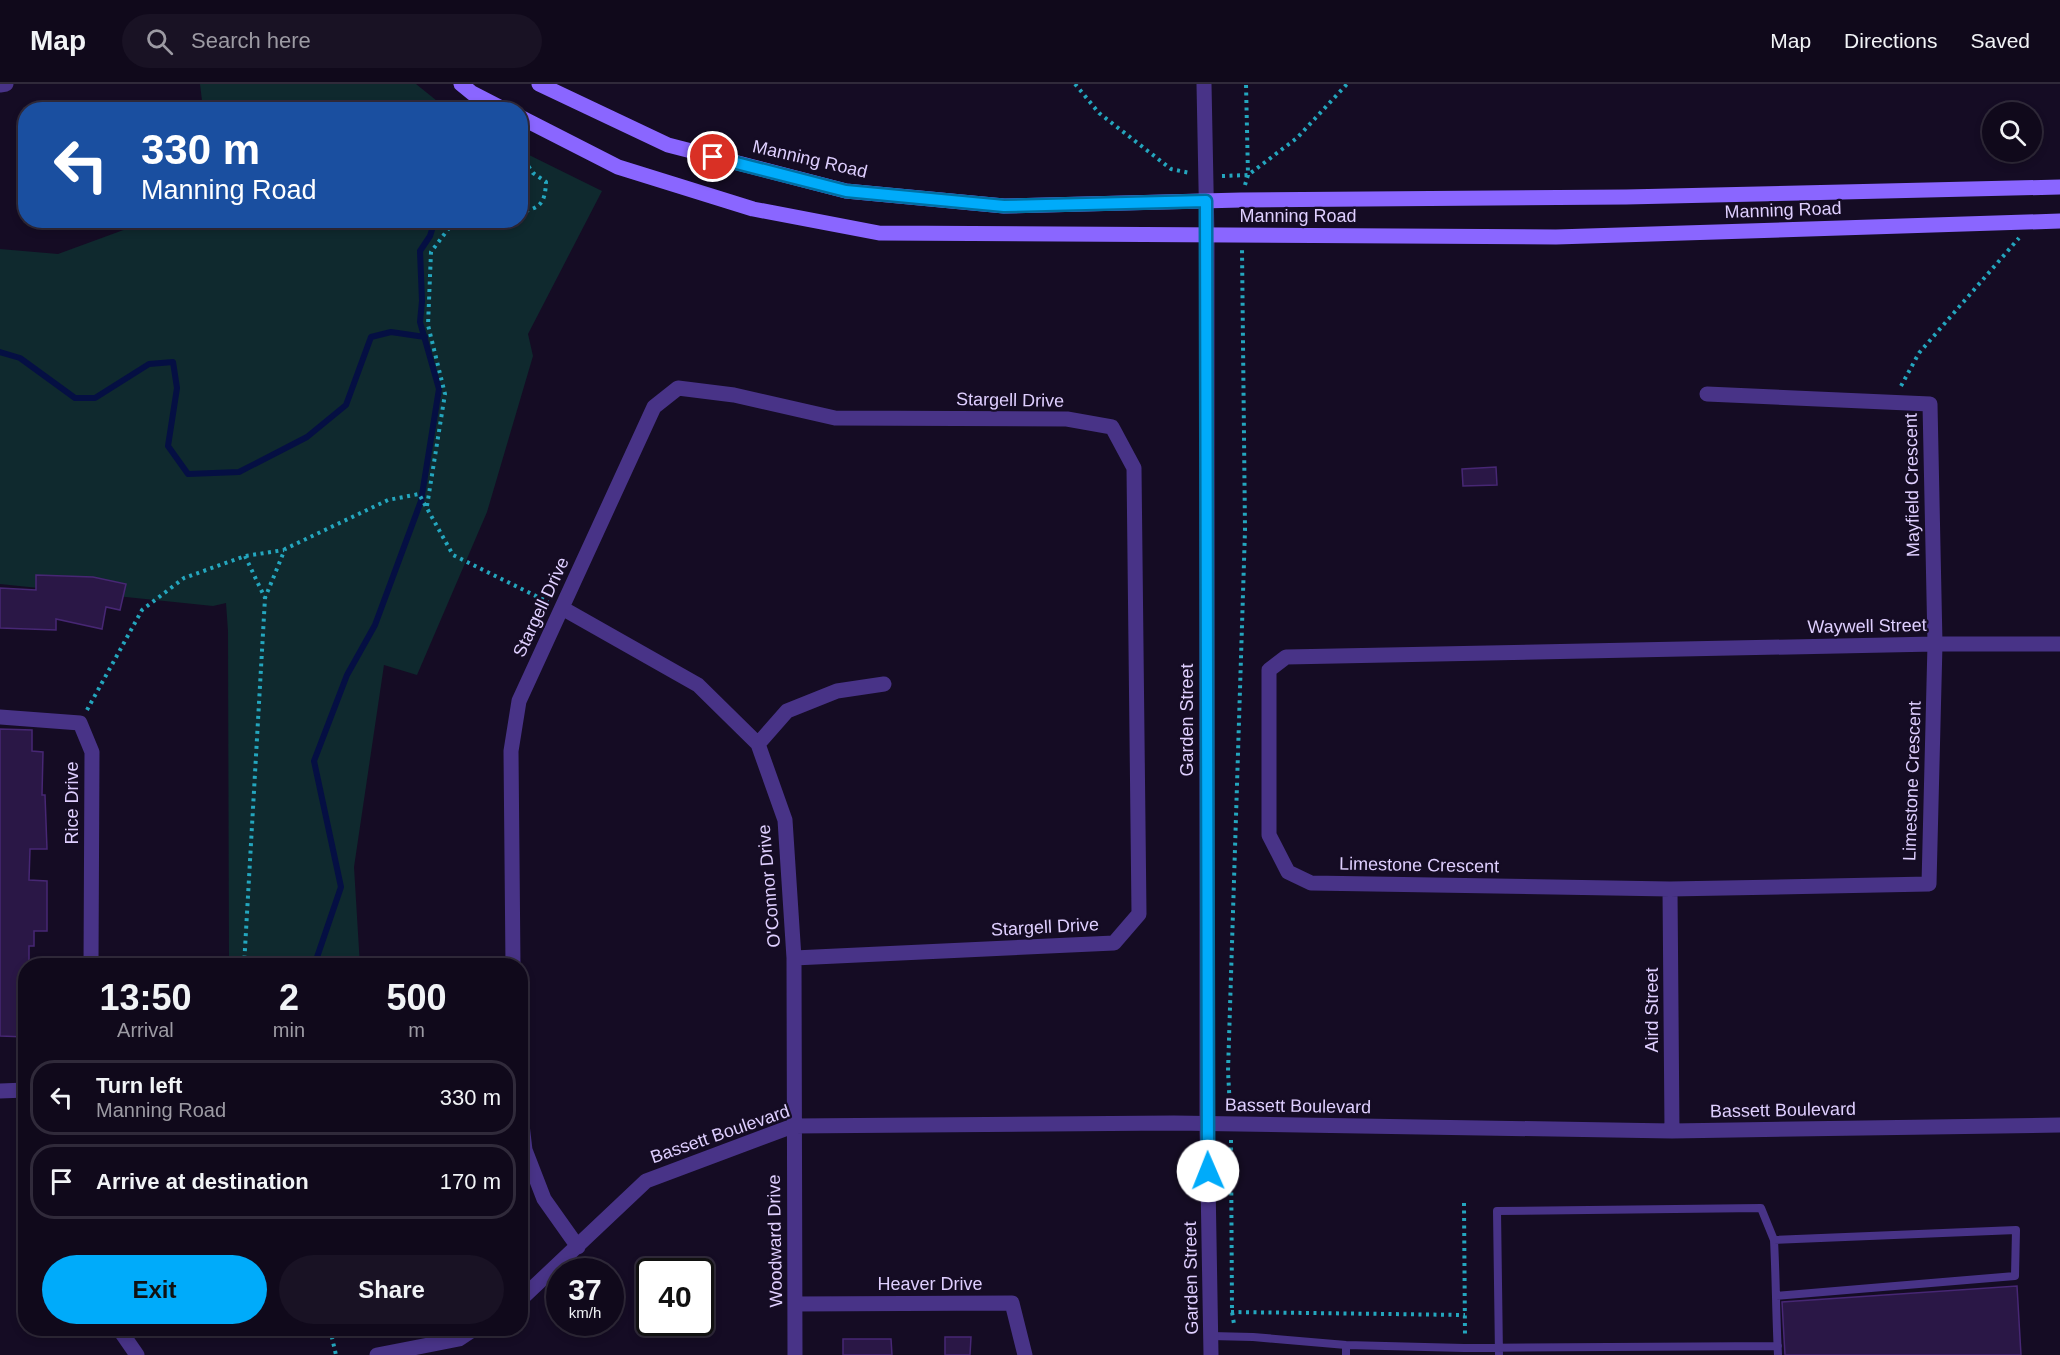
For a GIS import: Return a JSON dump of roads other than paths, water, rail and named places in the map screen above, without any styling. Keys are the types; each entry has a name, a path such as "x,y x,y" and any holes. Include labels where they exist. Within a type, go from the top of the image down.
{"main road":[{"path":"461,84 489,102"},
{"name":"Manning Road","path":"539,84 668,145 846,191 1004,206 1241,200 1626,197 2060,187"},
{"name":"Manning Road","path":"528,121 618,167 753,208 879,233 1556,237 2060,221"}],"street":[{"path":"0,85 6,84"},
{"name":"Garden Street","path":"1204,84 1207,236 1207,1124 1211,1355"},
{"name":"Stargell Drive","path":"513,958 513,741 519,701 654,407 678,388 734,395 836,418 1067,419 1112,427 1134,468 1139,914 1114,943 794,958"},
{"name":"Mayfield Crescent","path":"1707,393 1930,404 1935,644"},
{"name":"O'Connor Drive","path":"562,608 699,685 758,744 785,820 794,958 793,1126"},
{"name":"Limestone Crescent","path":"1674,649 1286,657 1269,670 1269,835 1287,872 1311,883 1670,889 1929,884 1935,644"},
{"name":"Waywell Street","path":"1674,649 2060,644"},
{"path":"758,744 787,711 837,691 884,684"},
{"name":"Rice Drive","path":"0,717 80,723 92,752 91,958"},
{"name":"Aird Street","path":"1670,889 1672,1131"},
{"path":"0,1090 18,1090"},
{"name":"Bassett Boulevard","path":"528,1293 646,1181 793,1126 1231,1124 1672,1131 2060,1125"},
{"name":"Woodward Drive","path":"793,1126 795,1355"},
{"path":"528,1158 544,1199 578,1247"},
{"name":"Heaver Drive","path":"795,1304 1012,1303 1025,1355"},
{"path":"124,1336 137,1355"},
{"path":"377,1355 459,1339 464,1336"}],"lane":[{"path":"1211,1336 1346,1345 1499,1351 1778,1350 1774,1240 1761,1208 1497,1211 1499,1351"},
{"path":"1774,1240 2016,1230 2015,1276 1776,1296"},
{"path":"1346,1345 1346,1355"}],"waterway":[{"path":"317,958 341,887 314,761 347,675 375,625 421,501 439,389 420,322 422,301 420,251 432,228"},
{"path":"0,352 20,358 75,398 95,398 149,364 173,362 177,388 168,446 188,474 239,472 307,437 346,405 371,337 391,332 425,337"}]}
